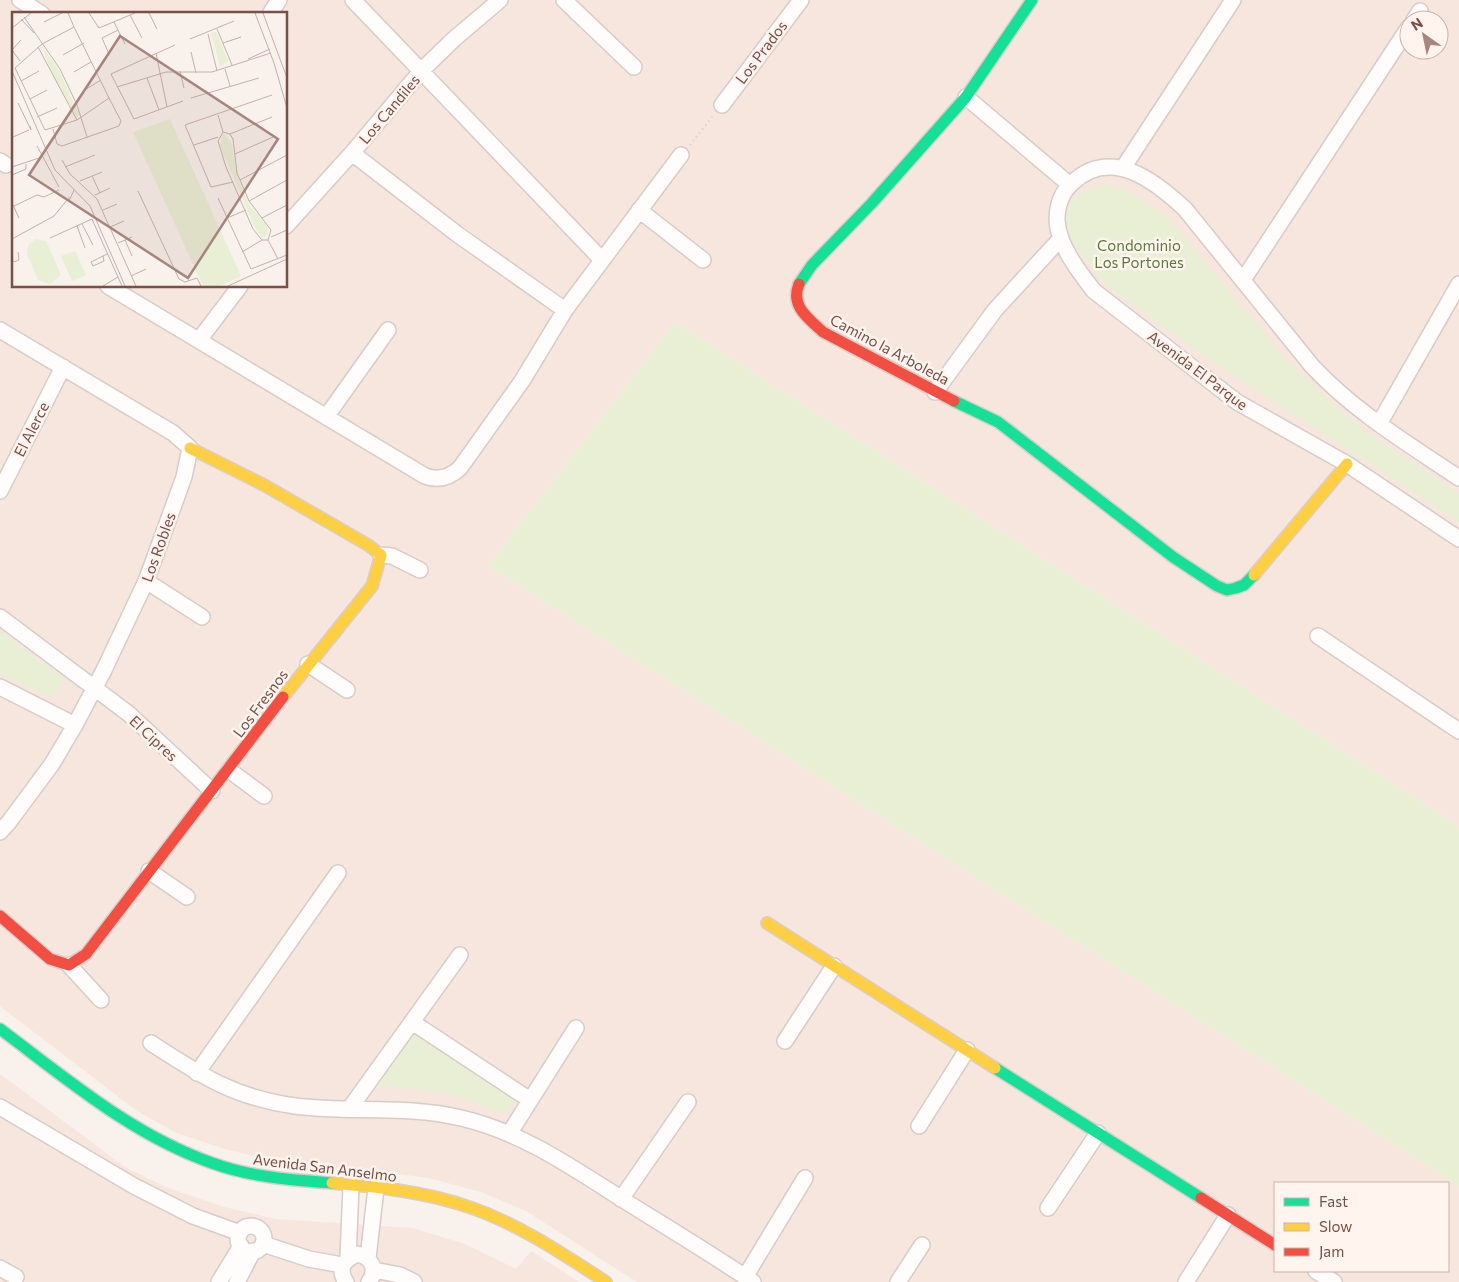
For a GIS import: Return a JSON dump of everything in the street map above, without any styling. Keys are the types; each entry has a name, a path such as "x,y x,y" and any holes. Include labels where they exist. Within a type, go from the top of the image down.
{"street":[{"path":"20,0 39,12"},
{"path":"271,12 279,0"},
{"path":"353,0 602,260"},
{"name":"Los Candiles","path":"288,224 352,153 422,70 454,39 500,0"},
{"path":"564,0 634,67"},
{"name":"Los Prados","path":"722,105 800,0"},
{"name":"Camino la Arboleda","path":"1032,0 966,97 872,202 812,265 800,282 796,292 797,303 807,317 823,332 935,392 998,422 1173,557 1216,586 1227,590 1244,584 1253,576 1347,464"},
{"path":"1124,168 1233,0"},
{"path":"1243,280 1399,42"},
{"path":"966,97 1070,185"},
{"path":"352,153 450,228 565,310"},
{"path":"111,288 425,476 437,479 450,476 460,468 522,381 565,310 682,155"},
{"name":"Avenida El Parque","path":"1459,478 1379,424 1334,389 1312,366 1185,209 1164,189 1143,176 1124,168 1104,167 1081,174 1070,185 1059,201 1057,221 1061,238 1076,269 1094,291 1237,402 1347,464 1459,539"},
{"path":"639,210 704,260"},
{"path":"935,392 995,310 1061,238"},
{"path":"1379,424 1459,284"},
{"path":"199,340 238,288"},
{"path":"0,330 173,433 190,448 264,485 368,545 381,555 392,556 420,570"},
{"path":"326,417 388,330"},
{"name":"El Alerce","path":"0,491 63,367"},
{"name":"Los Robles","path":"0,832 52,764 104,670 146,581 184,477 190,448"},
{"name":"Los Fresnos","path":"69,965 86,954 229,770 308,664 372,586 381,555"},
{"path":"146,581 202,617"},
{"name":"El Cipres","path":"0,617 129,714 212,791"},
{"path":"1318,636 1458,729"},
{"path":"308,664 347,690"},
{"path":"0,687 75,725"},
{"path":"229,770 264,796"},
{"path":"149,871 186,897"},
{"path":"197,1073 338,873"},
{"path":"0,916 50,959 69,965 101,1000"},
{"path":"767,924 1274,1244"},
{"path":"350,1108 460,955"},
{"path":"785,1041 834,966"},
{"path":"412,1022 530,1100"},
{"path":"509,1134 576,1028"},
{"name":"Avenida San Anselmo","path":"0,1029 123,1121 170,1147 213,1164 258,1176 376,1188 419,1194 462,1204 483,1211 540,1239 606,1282"},
{"path":"151,1042 197,1073 234,1091 259,1099 295,1106 403,1110 438,1114 461,1118 509,1134 583,1173 749,1279 805,1178"},
{"path":"919,1126 967,1050"},
{"path":"621,1198 688,1102"},
{"path":"1,1109 134,1186 249,1244 308,1259 345,1261 357,1254 370,1275"},
{"path":"1048,1208 1098,1133"},
{"path":"346,1282 343,1277 351,1186"},
{"path":"370,1275 376,1188"},
{"path":"1186,1282 1228,1215"},
{"path":"219,1282 249,1244"},
{"path":"237,1282 249,1244"},
{"path":"898,1282 922,1245"},
{"path":"0,1268 16,1278"},
{"path":"1318,1272 1334,1282"},
{"path":"370,1275 400,1275 414,1282"}],"path":[{"path":"682,155 722,105"}],"shaded area":[{"path":"0,0 1459,0 1459,826 675,322 488,566 1459,1186 1459,1282 637,1282 526,1211 481,1192 429,1178 278,1162 225,1149 177,1133 137,1111 0,1006"},
{"path":"0,1074 125,1167 168,1188 224,1207 275,1219 412,1228 465,1244 516,1269 531,1251 579,1282 0,1282"}],"green space":[{"name":"Condominio Los Portones","path":"1105,185 1124,189 1170,219 1292,366 1366,432 1459,493 1459,522 1207,358 1105,285 1078,251 1069,235 1066,219 1068,208 1076,196 1088,189"},
{"path":"675,322 1459,826 1459,1186 488,566"},
{"path":"0,631 65,679 53,698 0,674"},
{"path":"413,1032 516,1098 506,1115 455,1095 411,1088 372,1085"}],"traffic: fast":[{"path":"799,284 812,265 872,203 966,97 1032,0"},
{"path":"954,401 998,422 1173,557 1217,586 1227,590 1236,588 1244,585 1254,575"},
{"path":"0,1029 101,1104 127,1121 183,1151 241,1172 286,1179 332,1183"},
{"path":"995,1068 1201,1198"}],"traffic: slow":[{"path":"190,448 264,485 368,545 381,555 372,586 283,697"},
{"path":"1254,575 1347,464"},
{"path":"767,923 995,1068"},
{"path":"332,1183 385,1188 420,1194 472,1208 524,1232 606,1282"}],"traffic: jam":[{"path":"799,284 797,292 799,305 806,316 823,332 954,401"},
{"path":"0,916 50,959 69,965 86,954 283,697"},
{"path":"1201,1198 1274,1244"}]}
